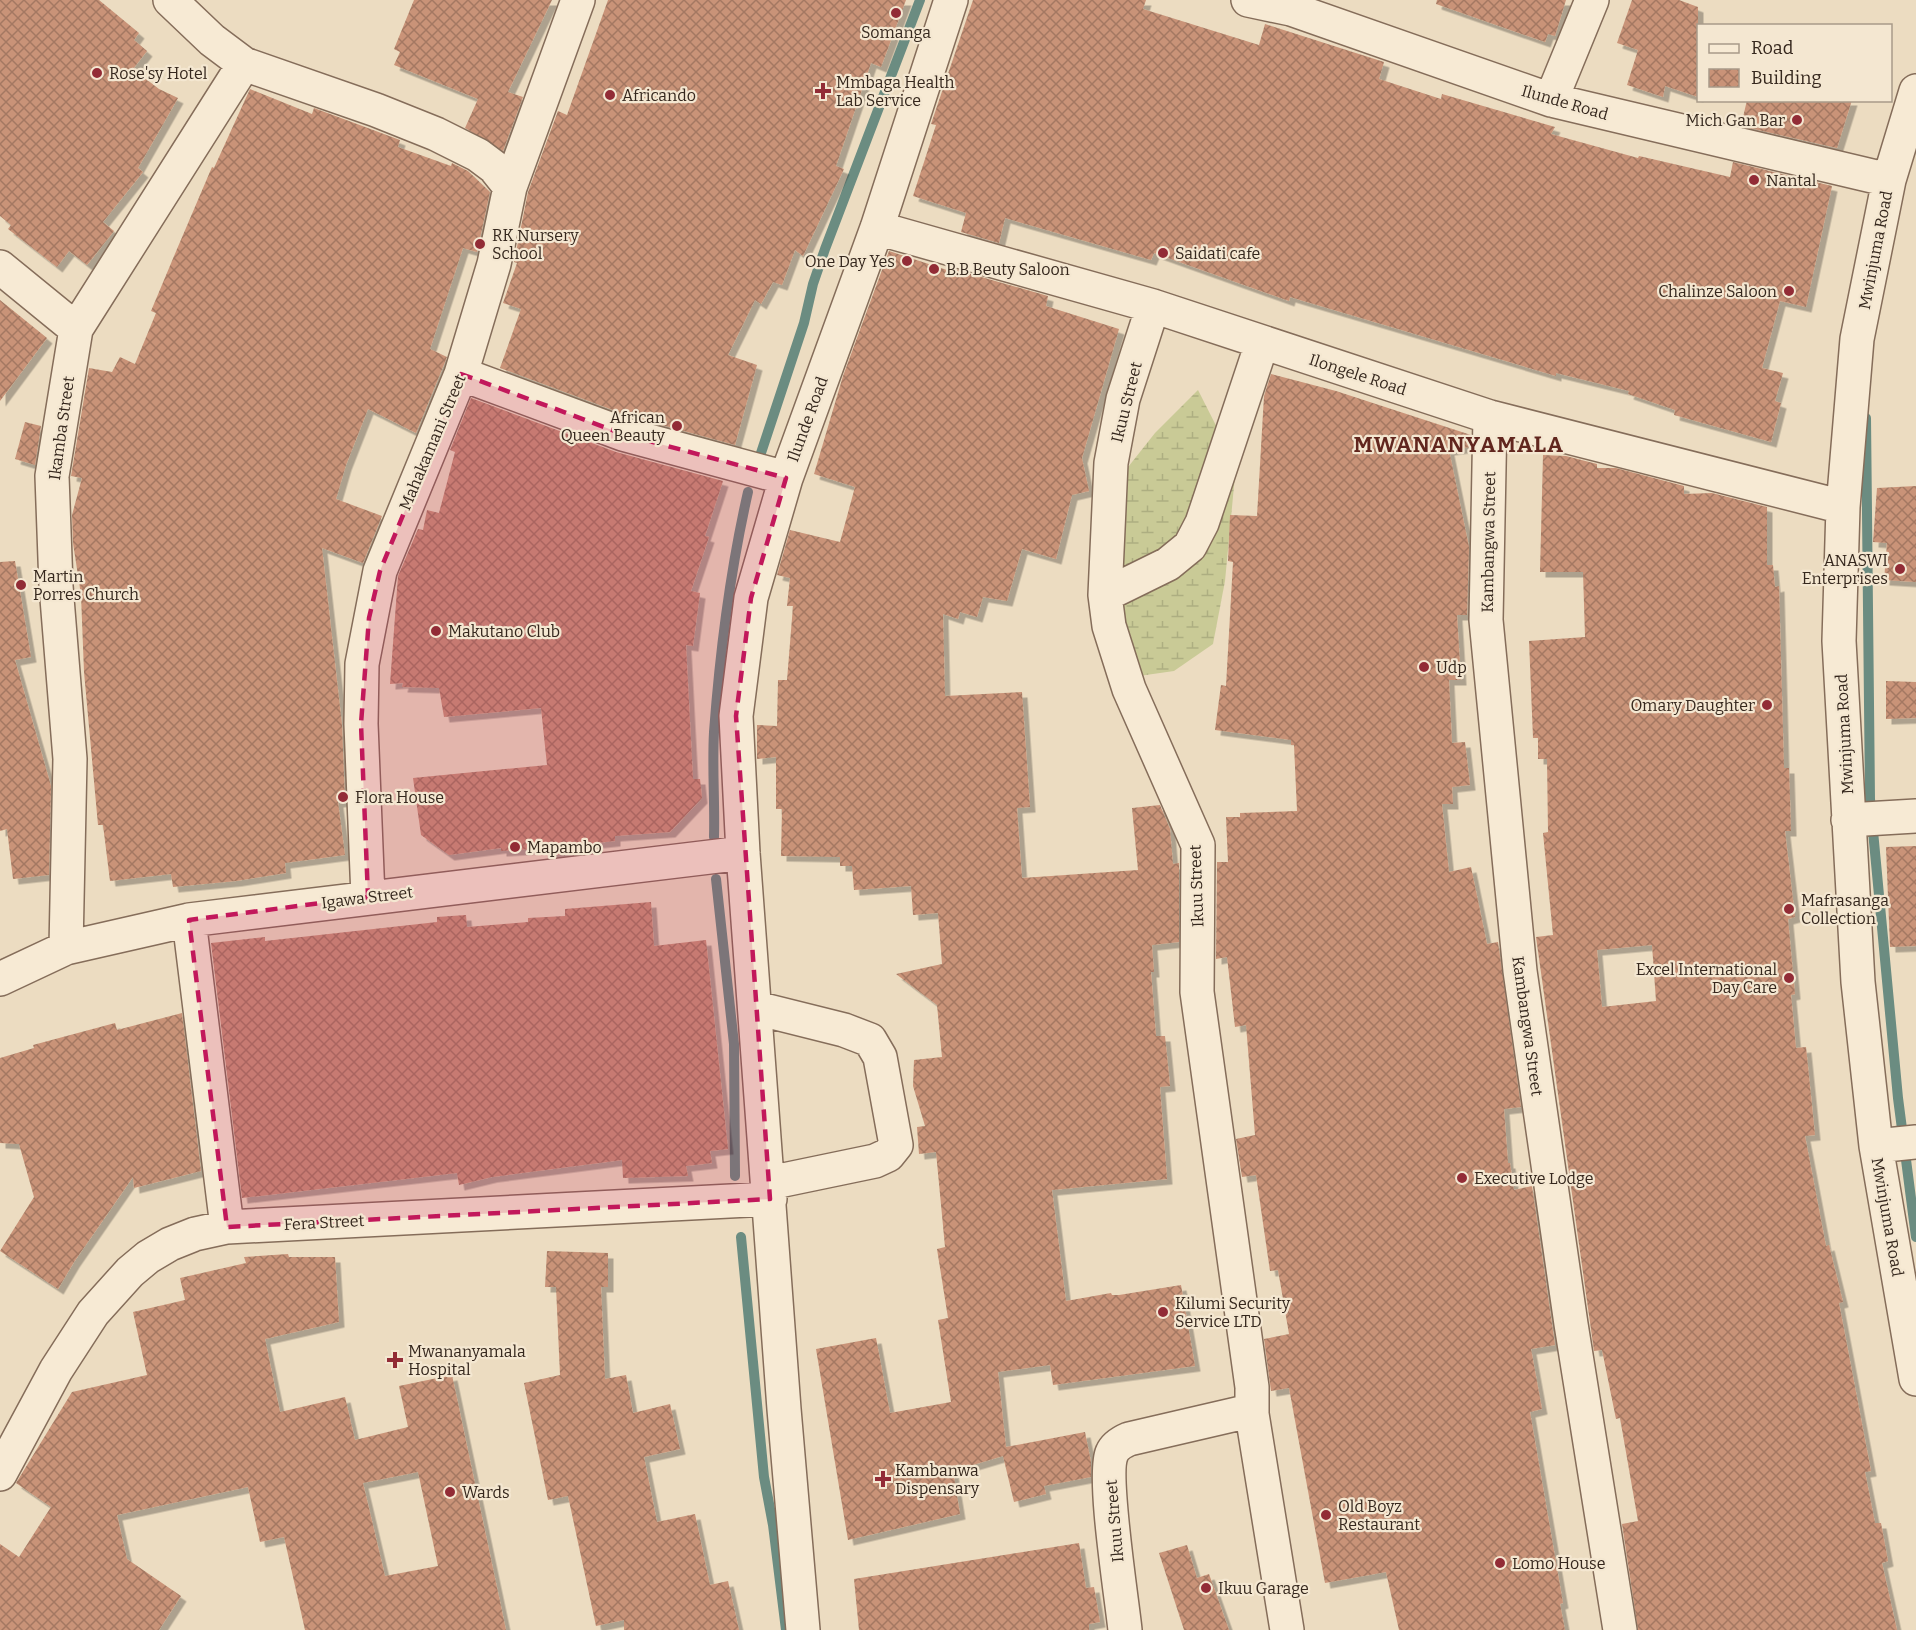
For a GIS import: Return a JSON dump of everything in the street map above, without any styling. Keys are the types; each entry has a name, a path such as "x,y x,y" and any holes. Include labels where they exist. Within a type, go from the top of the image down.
{"street":[{"path":"170,0 212,40 244,64 367,106 436,134 478,155 494,167 510,187"},
{"name":"Mahakamani Street","path":"368,897 361,724 362,664 369,618 380,572 461,374 494,264 510,187 578,0"},
{"name":"Ilunde Road","path":"803,1630 784,1409 770,1191 743,853 736,716 752,598 786,478 878,228 951,0"},
{"name":"Ilunde Road","path":"1248,0 1292,9 1551,100 1889,180"},
{"path":"1551,100 1592,0"},
{"name":"Ikamba Street","path":"66,948 70,759 56,586 52,476 76,329 244,64"},
{"name":"Mwinjuma Road","path":"1916,91 1889,180 1857,339 1842,507 1839,641 1858,982 1876,1146 1916,1379"},
{"name":"Ilongele Road","path":"878,228 1153,306 1490,417 1842,507"},
{"path":"0,267 76,329"},
{"name":"Ikuu Street","path":"1153,306 1123,399 1111,463 1105,595 1109,626 1129,689 1198,845 1197,992 1252,1388 1252,1414 1287,1630"},
{"path":"1105,595 1168,564 1190,546 1202,523 1262,343"},
{"path":"461,374 623,434 786,478"},
{"name":"Kambangwa Street","path":"1490,417 1486,620 1520,971 1569,1312 1620,1630"},
{"path":"1848,820 1916,816"},
{"name":"Igawa Street","path":"0,979 66,948 189,920 743,853"},
{"path":"189,920 227,1227"},
{"name":"Fera Street","path":"0,1474 56,1370 93,1313 130,1272 148,1257 170,1244 195,1234 227,1227 770,1191 875,1161 888,1155 896,1145 880,1057 870,1040 844,1030 756,1008"},
{"path":"1876,1146 1916,1142"},
{"name":"Ikuu Street","path":"1125,1630 1109,1486 1111,1454 1119,1444 1129,1439 1241,1413 1252,1414"}],"highlighted area":[{"path":"461,374 623,434 786,478 751,598 736,716 770,1199 227,1227 189,920 368,897 361,724 369,618 380,571"}],"green space":[{"path":"1198,390 1236,465 1225,581 1213,644 1174,671 1139,676 1123,635 1117,481 1155,433"}],"building":[{"path":"0,0 99,0 139,33 134,40 147,51 133,69 159,89 178,98 138,168 143,172 103,222 114,231 87,265 69,251 57,267 8,229 11,225 0,216"},
{"path":"414,0 552,0 508,92 523,97 503,151 465,128 478,99 394,65 400,52 394,49"},
{"path":"608,0 906,0 881,67 871,63 836,166 844,169 803,256 795,250 782,285 773,282 761,304 755,300 728,355 757,365 735,445 629,416 500,368 521,309 503,303 517,263 514,262 528,192 558,111 567,115"},
{"path":"973,0 1146,0 1143,9 1259,45 1265,24 1384,62 1379,79 1441,99 1442,94 1555,127 1551,134 1638,158 1639,156 1730,177 1733,162 1832,186 1806,307 1780,301 1762,368 1783,373 1775,401 1781,403 1771,442 1674,415 1675,410 1628,394 1629,391 1556,373 1556,376 1290,297 1289,301 1154,253 1151,260 1005,218 999,243 961,232 966,213 913,196 936,125 931,124"},
{"path":"1437,0 1566,0 1555,36 1548,34 1545,42 1436,4"},
{"path":"1632,0 1679,0 1698,7 1697,97 1665,86 1663,97 1627,85 1638,50 1617,43"},
{"path":"250,89 312,114 314,108 400,140 398,147 451,166 452,163 468,171 490,192 477,252 463,248 430,349 447,357 416,433 368,409 346,465 336,499 382,516 363,563 322,548 342,725 345,801 338,802 345,855 285,863 286,873 236,881 173,887 171,874 110,881 103,825 98,825 84,672 81,595 73,543 72,515 82,478 71,476 89,368 112,372 120,357 135,364 156,313 151,311 212,167 214,168"},
{"name":"Mich Gan Bar","path":"1747,102 1851,102 1837,148 1741,126"},
{"path":"889,251 950,271 950,268 1048,296 1046,306 1119,329 1082,458 1089,491 1072,495 1056,559 1022,549 1007,601 983,597 977,617 960,612 958,619 943,614 945,696 1022,692 1030,807 1017,808 1022,878 1138,870 1132,808 1160,805 1170,829 1173,864 1179,863 1179,942 1152,945 1154,972 1151,972 1156,1036 1165,1036 1170,1086 1160,1087 1167,1179 1052,1190 1066,1301 1181,1285 1195,1366 1053,1385 1050,1365 998,1372 1006,1447 1085,1432 1091,1462 1091,1477 1044,1486 1046,1494 1014,1502 1003,1456 953,1471 960,1514 848,1540 816,1349 876,1338 890,1413 951,1402 938,1320 948,1318 937,1249 945,1247 936,1152 919,1154 917,1127 925,1126 913,1086 914,1060 942,1057 937,1005 896,974 942,964 938,913 913,915 911,886 854,890 852,866 840,866 840,857 781,856 782,809 776,809 776,757 757,759 757,725 777,726 778,680 787,680 793,606 787,606 790,578 777,575 790,530 840,542 855,487 814,474 843,376"},
{"path":"0,300 47,338 0,401"},
{"path":"1271,374 1336,391 1471,435 1471,447 1449,450 1469,547 1467,615 1457,615 1461,680 1449,680 1452,743 1465,742 1470,785 1452,787 1453,804 1442,804 1449,872 1471,867 1487,944 1498,942 1521,1107 1504,1109 1508,1163 1510,1163 1514,1190 1532,1186 1555,1345 1531,1349 1542,1409 1530,1412 1563,1603 1560,1604 1565,1630 1399,1630 1386,1572 1325,1583 1289,1388 1271,1391 1264,1339 1289,1334 1278,1270 1270,1271 1256,1175 1242,1177 1236,1139 1255,1135 1246,1025 1235,1027 1227,957 1216,959 1217,862 1228,862 1226,817 1240,817 1240,813 1297,811 1294,745 1291,745 1291,740 1215,730 1221,685 1226,686 1233,562 1228,561 1230,515 1257,516 1264,396"},
{"path":"471,398 616,452 723,481 705,536 709,537 691,591 700,593 693,646 686,645 693,779 700,779 702,798 670,832 615,836 615,841 596,843 597,852 550,855 550,848 501,851 501,848 449,855 421,835 413,778 547,765 541,708 444,717 439,688 402,687 403,683 390,684 398,576 418,529 423,530 427,510 439,513 455,452 450,450"},
{"path":"25,422 41,426 35,465 15,459"},
{"path":"1543,455 1566,456 1597,464 1597,468 1616,468 1684,486 1684,494 1712,493 1767,507 1767,565 1773,565 1775,587 1779,586 1784,768 1789,768 1791,831 1785,831 1795,917 1788,919 1795,994 1791,995 1796,1048 1806,1047 1815,1135 1805,1136 1826,1246 1829,1245 1843,1302 1839,1303 1871,1471 1865,1472 1875,1523 1881,1523 1888,1561 1882,1563 1897,1630 1638,1630 1622,1524 1638,1521 1620,1418 1616,1419 1602,1350 1594,1351 1536,937 1553,935 1543,833 1548,832 1547,759 1538,759 1538,738 1533,738 1529,641 1585,637 1583,572 1540,572","holes":["1652,945 1656,1001 1602,1007 1597,950"]},
{"path":"1916,486 1916,582 1884,580 1887,543 1873,542 1877,488"},
{"path":"15,561 31,657 15,660 51,786 49,875 13,879 7,829 0,831 0,562"},
{"path":"1886,681 1916,682 1916,718 1886,719"},
{"path":"1916,846 1916,946 1890,947 1886,847"},
{"path":"651,902 654,946 706,940 728,1149 710,1151 712,1163 686,1166 688,1176 623,1178 622,1160 492,1177 459,1185 457,1173 242,1198 211,943 265,937 265,941 437,922 437,917 466,915 467,927 528,922 528,918 565,916 565,909"},
{"path":"182,1013 201,1171 134,1188 133,1177 58,1289 0,1251 34,1197 19,1144 0,1143 0,1058 34,1048 33,1045 115,1023 117,1030"},
{"path":"547,1251 608,1253 608,1287 601,1287 605,1379 626,1375 633,1413 670,1404 680,1449 644,1457 657,1522 695,1514 710,1585 728,1581 739,1630 624,1630 624,1620 596,1626 568,1496 548,1500 524,1383 560,1375 556,1287 545,1287"},
{"path":"288,1254 289,1257 335,1257 339,1322 265,1339 280,1412 345,1397 355,1440 408,1427 399,1386 452,1375 506,1630 305,1630 284,1537 260,1542 248,1487 117,1515 127,1559 181,1596 159,1630 0,1630 0,1544 19,1557 51,1507 16,1483 72,1392 147,1375 133,1312 185,1300 180,1278 246,1263 244,1257","holes":["418,1472 438,1566 385,1576 363,1483"]},
{"path":"1079,1543 1086,1588 1094,1587 1100,1622 1089,1624 1089,1630 859,1630 854,1579"},
{"path":"1187,1545 1197,1578 1209,1574 1229,1630 1184,1630 1159,1553"}],"waterway":[{"path":"759,459 804,323 813,284 825,249 920,0"},
{"path":"1866,418 1870,799 1898,1098 1916,1237"},
{"path":"714,837 713,745 719,671 726,611 748,492"},
{"path":"716,879 734,1044 735,1176"},
{"path":"741,1237 764,1477 773,1525 786,1630"}],"place":[{"name":"Somanga","path":"896,13"},
{"name":"Rose'sy Hotel","path":"97,73"},
{"name":"Mmbaga Health Lab Service","path":"823,91"},
{"name":"Africando","path":"610,95"},
{"name":"Mich Gan Bar","path":"1797,120"},
{"name":"Nantal","path":"1754,180"},
{"name":"RK Nursery School","path":"480,244"},
{"name":"Saidati cafe","path":"1163,253"},
{"name":"One Day Yes","path":"907,261"},
{"name":"B.B Beuty Saloon","path":"934,269"},
{"name":"Chalinze Saloon","path":"1789,291"},
{"name":"African Queen Beauty","path":"677,426"},
{"name":"ANASWI Enterprises","path":"1900,569"},
{"name":"Martin Porres Church","path":"21,585"},
{"name":"Makutano Club","path":"436,631"},
{"name":"Udp","path":"1424,667"},
{"name":"Omary Daughter","path":"1767,705"},
{"name":"Flora House","path":"343,797"},
{"name":"Mapambo","path":"515,847"},
{"name":"Mafrasanga Collection","path":"1789,909"},
{"name":"Excel International Day Care","path":"1789,978"},
{"name":"Executive Lodge","path":"1462,1178"},
{"name":"Kilumi Security Service LTD","path":"1163,1312"},
{"name":"Mwananyamala Hospital","path":"395,1360"},
{"name":"Kambanwa Dispensary","path":"883,1479"},
{"name":"Wards","path":"450,1492"},
{"name":"Old Boyz Restaurant","path":"1326,1515"},
{"name":"Lomo House","path":"1500,1563"},
{"name":"Ikuu Garage","path":"1206,1588"}],"district":[{"name":"MWANANYAMALA","path":"1459,444"}]}
